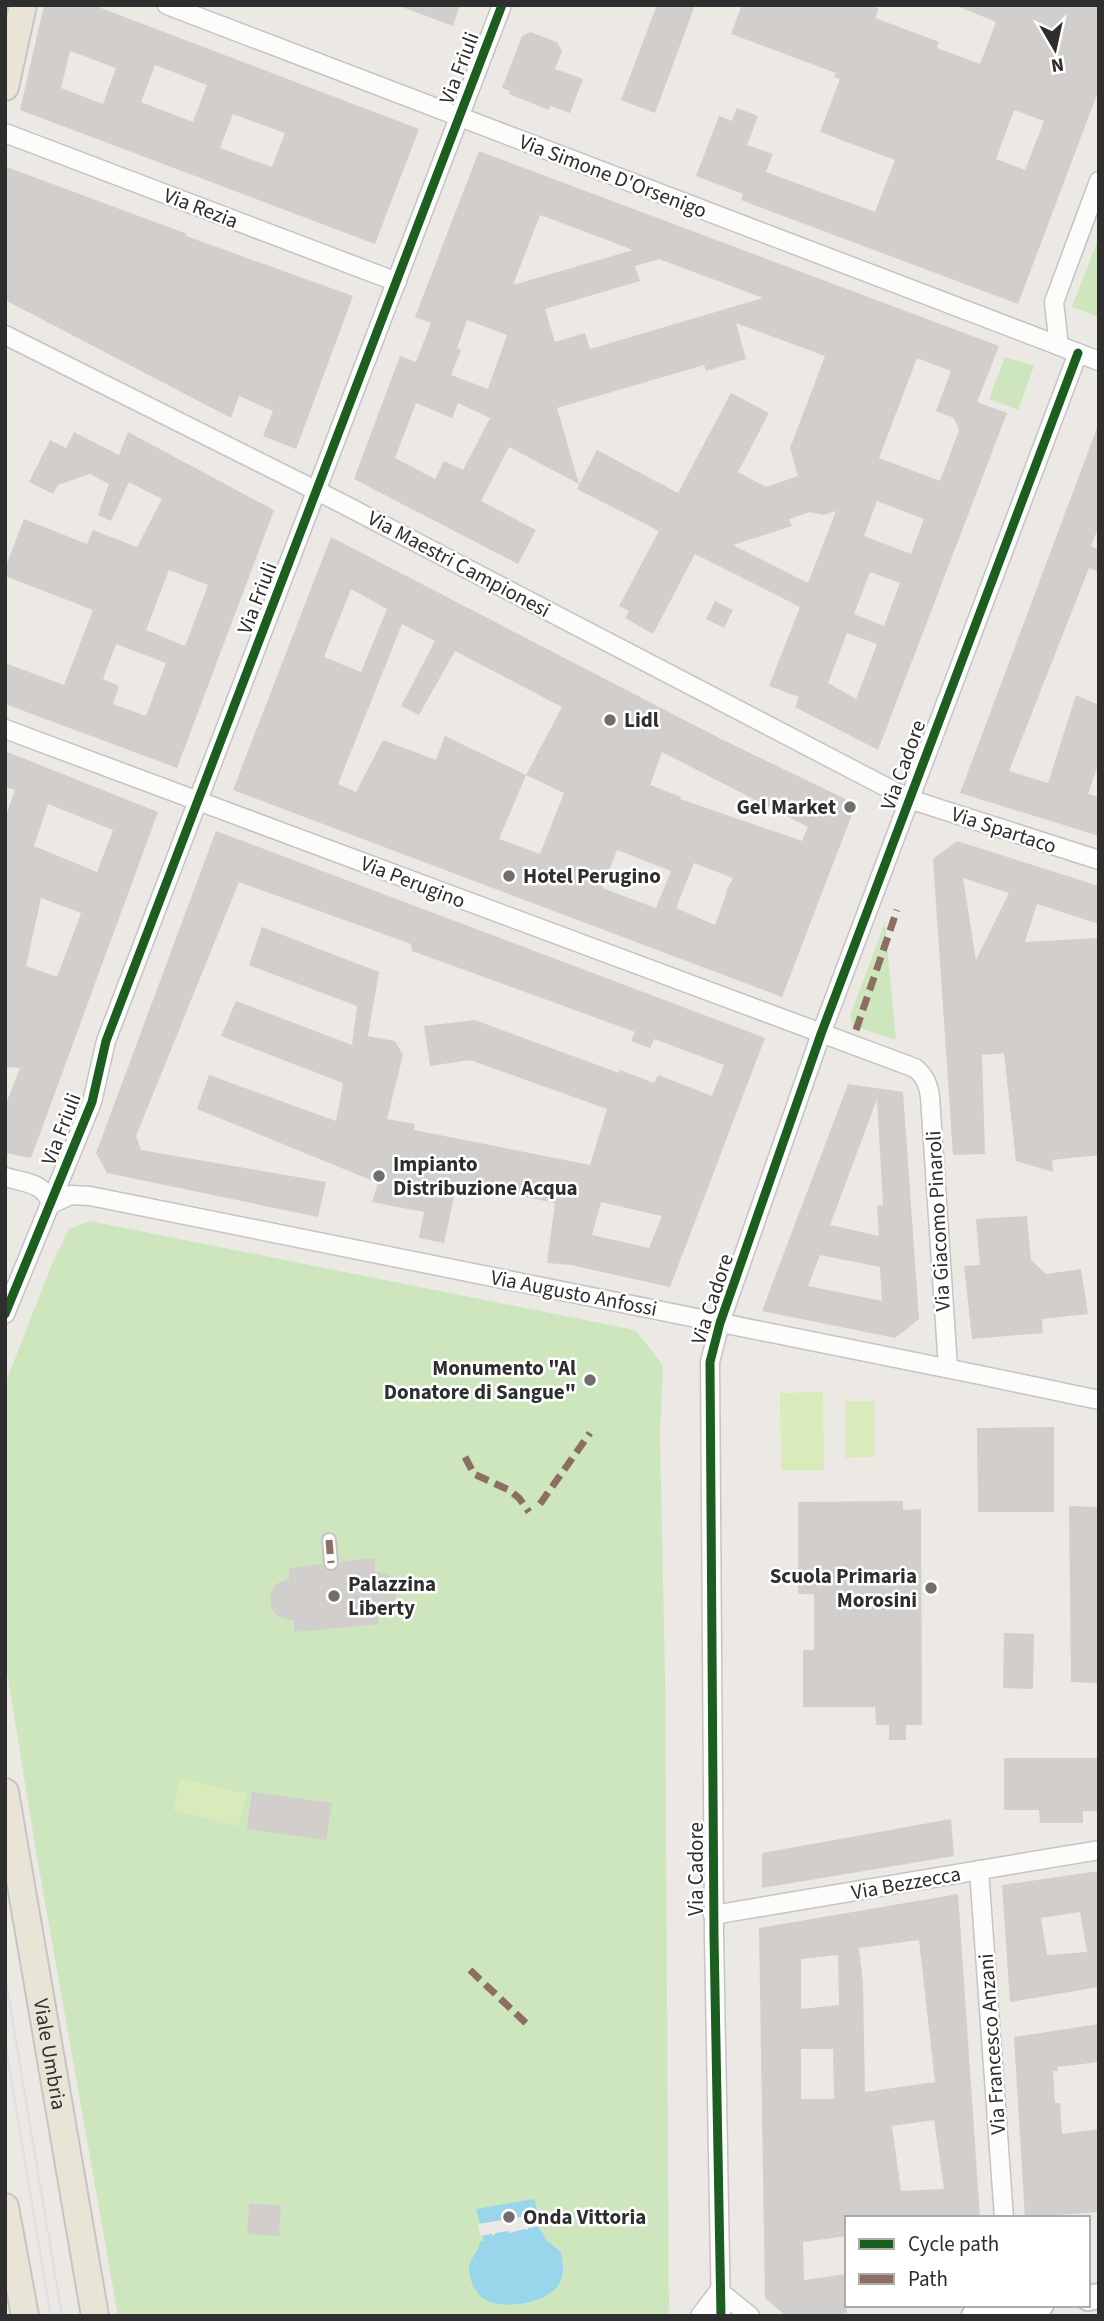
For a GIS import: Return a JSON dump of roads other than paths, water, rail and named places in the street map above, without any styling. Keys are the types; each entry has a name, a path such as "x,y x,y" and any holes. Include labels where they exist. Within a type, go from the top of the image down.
{"main road":[{"path":"5,87 23,5"},
{"name":"Viale Umbria","path":"5,1792 95,2316"},
{"path":"5,2207 25,2316"},
{"path":"974,2316 1029,2307"}],"street":[{"name":"Via Simone D'Orsenigo","path":"167,5 1059,346"},
{"name":"Via Friuli","path":"5,1314 92,1102 106,1041 502,5"},
{"name":"Via Rezia","path":"5,133 397,282"},
{"path":"1099,181 1054,302 1059,346 1099,361"},
{"name":"Via Maestri Campionesi","path":"5,335 317,490 909,799"},
{"name":"Via Cadore","path":"721,2316 713,1915 710,1362 720,1323 821,1034 1078,353"},
{"name":"Via Perugino","path":"5,729 821,1034"},
{"name":"Via Spartaco","path":"909,799 1099,860"},
{"name":"Via Giacomo Pinaroli","path":"821,1034 915,1068 923,1074 928,1084 948,1368"},
{"path":"5,1177 41,1187 47,1193 51,1204"},
{"name":"Via Augusto Anfossi","path":"51,1204 71,1195 90,1196 1099,1400"},
{"path":"329,1539 331,1563"},
{"name":"Via Bezzecca","path":"713,1915 1099,1850"},
{"name":"Via Francesco Anzani","path":"979,1870 1004,2216"},
{"path":"700,2316 719,2291 750,2316"}],"water":[{"path":"535,2199 540,2231 546,2240 561,2252 561,2280 554,2291 535,2300 513,2305 492,2303 478,2294 470,2275 470,2263 480,2242 484,2241 476,2209"}],"tram line":[{"path":"5,1975 62,2316"},
{"path":"5,2041 51,2316"},
{"path":"1094,2316 1099,2315"}],"place":[{"name":"Lidl","path":"610,720"},
{"name":"Gel Market","path":"850,807"},
{"name":"Hotel Perugino","path":"509,876"},
{"name":"Impianto Distribuzione Acqua","path":"379,1176"},
{"name":"Monumento \"Al Donatore di Sangue\"","path":"590,1380"},
{"name":"Scuola Primaria Morosini","path":"931,1588"},
{"name":"Palazzina Liberty","path":"334,1596"},
{"name":"Onda Vittoria","path":"509,2217"}]}
